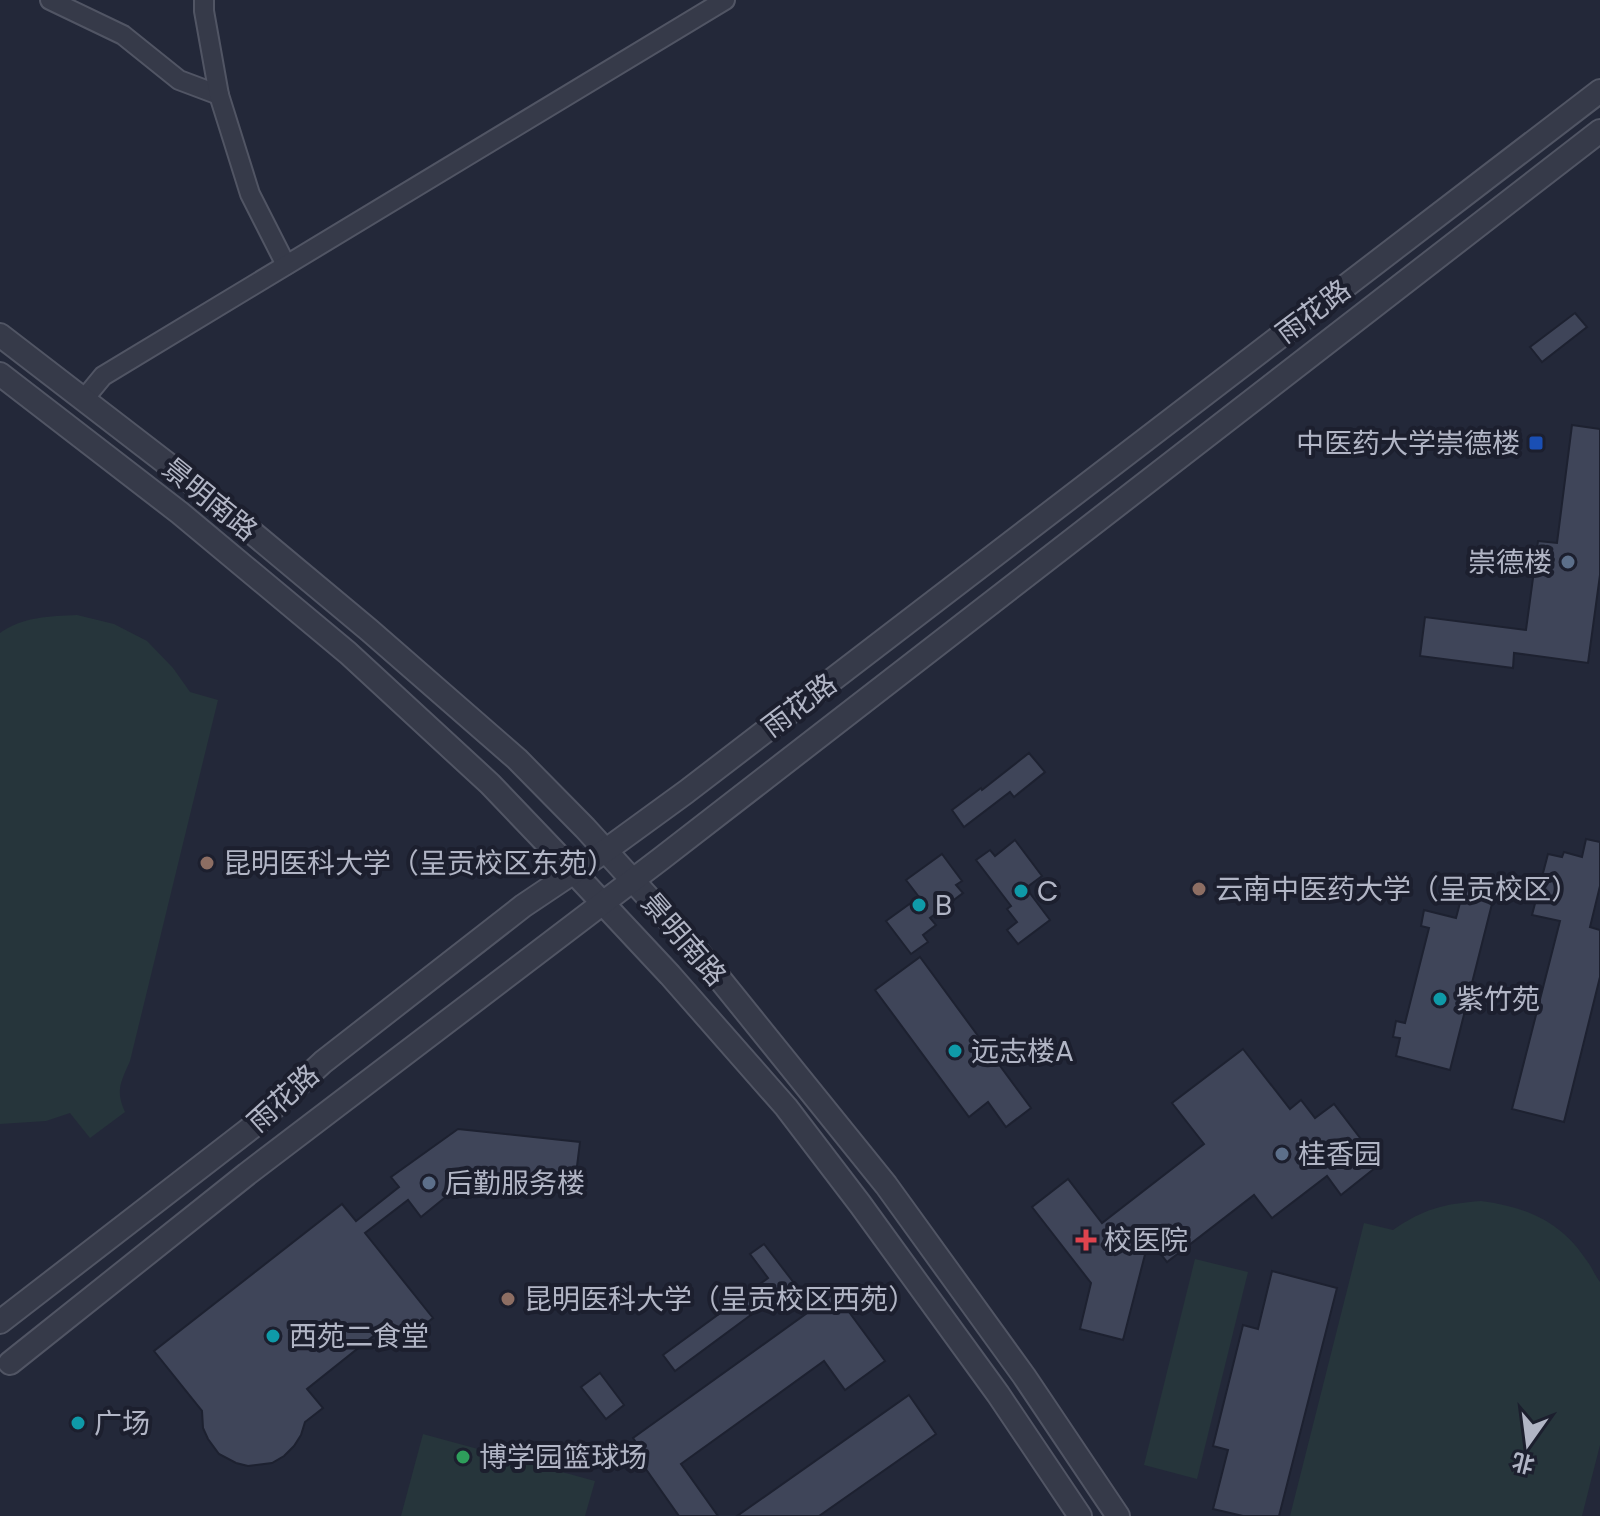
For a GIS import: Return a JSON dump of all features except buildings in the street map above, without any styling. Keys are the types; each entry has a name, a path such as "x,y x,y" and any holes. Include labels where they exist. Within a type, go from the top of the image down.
{"street":[{"path":"50,0 123,35 179,80 219,95"},
{"path":"204,0 219,95 250,194 286,265"},
{"path":"84,399 103,376 725,0"},
{"name":"雨花路","path":"0,1322 256,1124 335,1053 523,906 699,782 1600,91"},
{"name":"雨花路","path":"10,1363 247,1174 1600,131"},
{"name":"景明南路","path":"0,335 200,489 369,630 517,759 605,851 698,952 886,1185 1024,1376 1118,1516"},
{"name":"景明南路","path":"0,374 180,513 348,653 490,784 670,975 786,1107 998,1394 1080,1516"}],"shaded area":[{"path":"77,615 114,624 147,641 173,668 190,692 218,700 130,1061 120,1086 125,1112 90,1138 70,1113 46,1121 0,1124 0,633 27,621"},
{"path":"1481,1201 1513,1207 1554,1226 1577,1247 1600,1282 1600,1445 1582,1516 1290,1516 1364,1223 1393,1230 1435,1208"},
{"path":"1195,1259 1248,1272 1197,1479 1144,1465"},
{"name":"博学园篮球场","path":"423,1434 595,1481 585,1516 401,1516"}],"place":[{"name":"中医药大学崇德楼","path":"1536,443"},
{"name":"崇德楼","path":"1568,562"},
{"name":"昆明医科大学（呈贡校区东苑）","path":"207,863"},
{"name":"云南中医药大学（呈贡校区）","path":"1199,889"},
{"name":"C","path":"1021,891"},
{"name":"B","path":"919,905"},
{"name":"紫竹苑","path":"1440,999"},
{"name":"远志楼A","path":"955,1051"},
{"name":"桂香园","path":"1282,1154"},
{"name":"后勤服务楼","path":"429,1183"},
{"name":"校医院","path":"1086,1240"},
{"name":"昆明医科大学（呈贡校区西苑）","path":"508,1299"},
{"name":"西苑二食堂","path":"273,1336"},
{"name":"广场","path":"78,1423"},
{"name":"博学园篮球场","path":"463,1457"}]}
